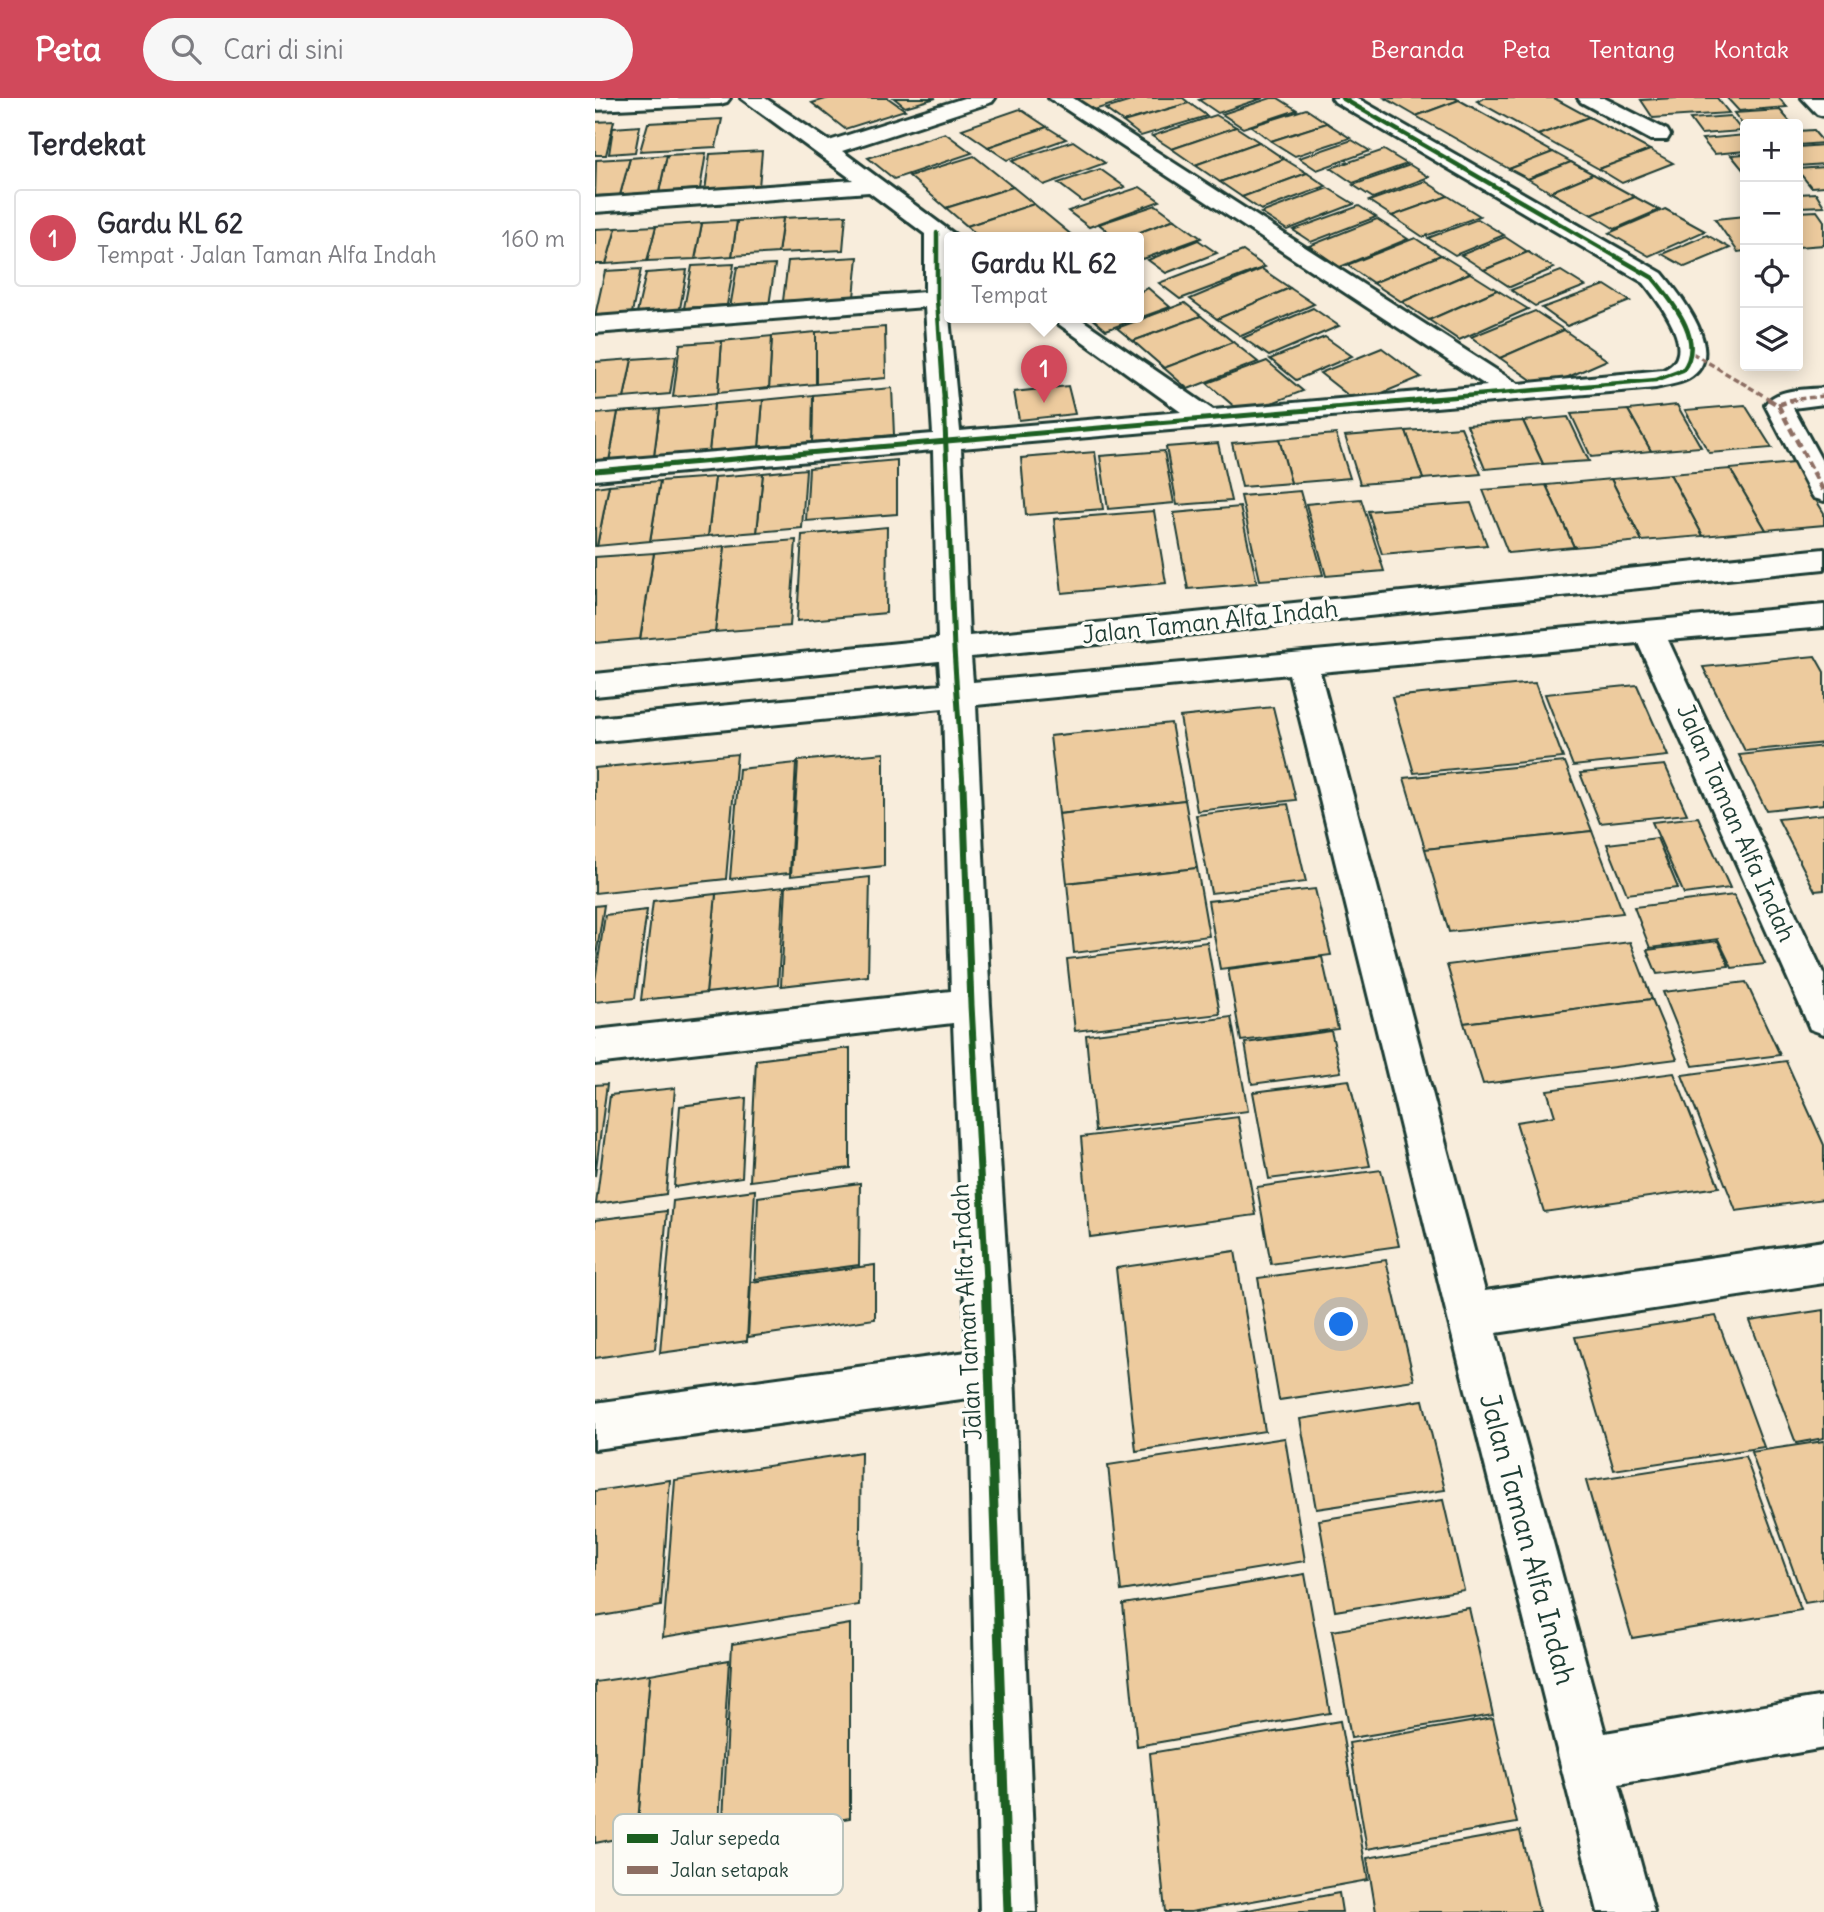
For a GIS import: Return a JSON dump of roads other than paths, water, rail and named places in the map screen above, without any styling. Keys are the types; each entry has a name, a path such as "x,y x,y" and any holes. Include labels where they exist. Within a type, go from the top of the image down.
{"street":[{"path":"595,104 720,98"},
{"path":"751,98 826,149 943,237 937,299 947,440 954,649 965,699"},
{"path":"826,149 985,98"},
{"path":"1059,98 1513,392"},
{"path":"595,471 1656,380 1675,375 1686,367 1692,353 1688,334 1676,306 1653,278 1342,98"},
{"path":"1588,98 1659,135"},
{"path":"1812,98 1824,110"},
{"path":"595,205 871,185"},
{"path":"595,326 937,299"},
{"path":"1070,323 1207,418"},
{"path":"1824,396 1793,399 1778,405 1824,492"},
{"name":"Jalan Taman Alfa Indah","path":"595,685 1824,559"},
{"name":"Jalan Taman Alfa Indah","path":"595,730 965,699 1302,662 1824,616"},
{"name":"Jalan Taman Alfa Indah","path":"1648,630 1824,1017"},
{"name":"Jalan Taman Alfa Indah","path":"1302,662 1469,1315 1626,1912"},
{"name":"Jalan Taman Alfa Indah","path":"965,699 971,1004 991,1372 1008,1912"},
{"path":"595,1047 971,1004"},
{"path":"1469,1315 1824,1262"},
{"name":"Jalan Taman Alfa Indah","path":"595,1426 991,1372"},
{"path":"1586,1763 1824,1722"}],"place":[{"name":"Gardu KL 62","path":"1044,403"}]}
